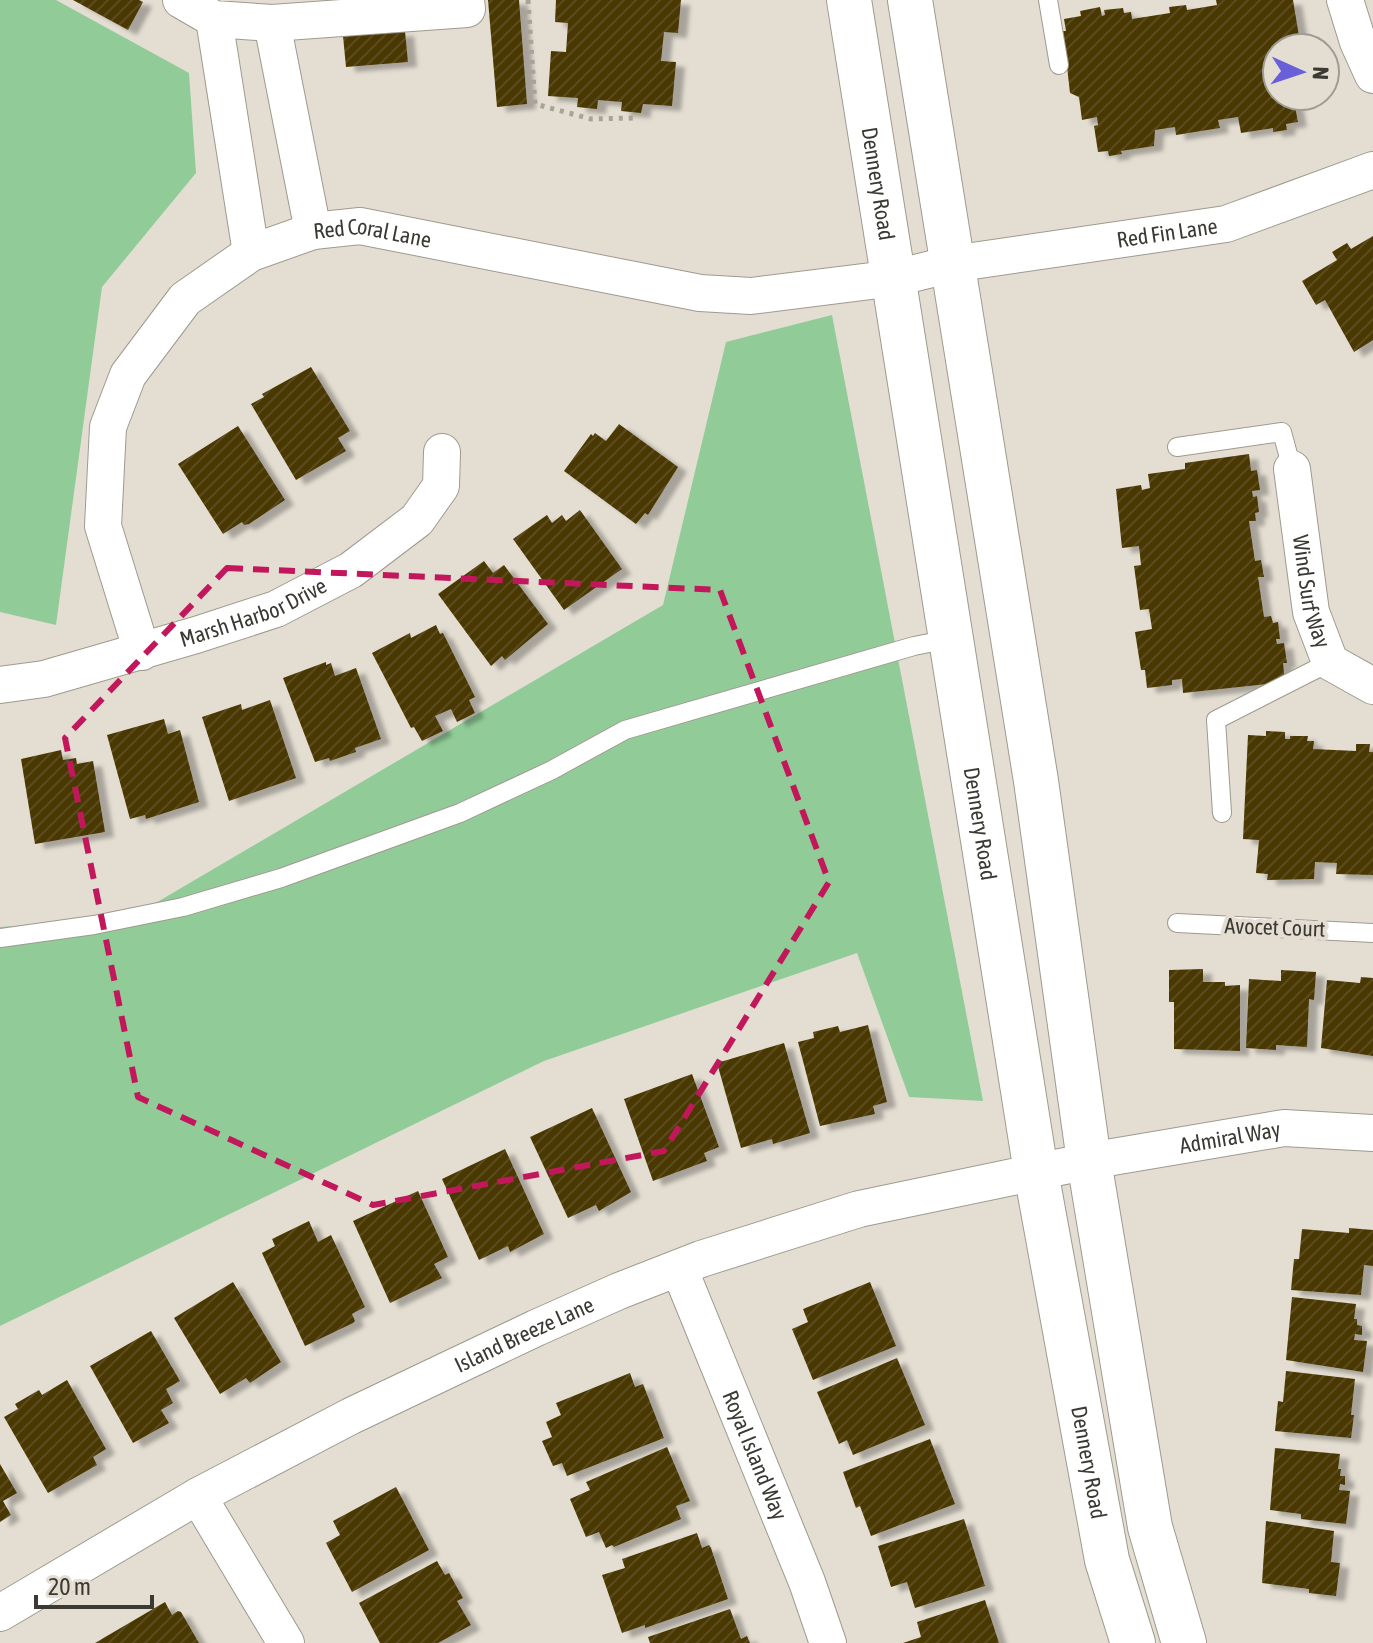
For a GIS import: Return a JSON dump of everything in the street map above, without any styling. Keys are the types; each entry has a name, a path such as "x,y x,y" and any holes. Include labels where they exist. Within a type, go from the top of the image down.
{"street":[{"path":"181,0 214,19 272,23 467,9 466,0"},
{"name":"Dennery Road","path":"849,0 1036,1172 1107,1560 1133,1643"},
{"path":"910,0 1036,781 1089,1161 1150,1527 1184,1643"},
{"path":"1345,0 1358,42 1373,75"},
{"path":"214,19 251,253"},
{"path":"272,23 313,231"},
{"name":"Red Fin Lane","path":"952,264 1226,224 1373,170"},
{"name":"Red Coral Lane","path":"142,652 103,526 108,427 128,375 185,299 251,253 313,231 360,226 700,293 751,296 895,278 952,264"},
{"name":"Marsh Harbor Drive","path":"0,685 44,679 142,652 276,609 351,570 417,520 441,486 442,452"},
{"name":"Wind Surf Way","path":"1292,469 1311,612 1330,662 1373,686"},
{"name":"Admiral Way","path":"1089,1161 1284,1128 1373,1133"},
{"name":"Island Breeze Lane","path":"0,1613 198,1496 452,1366 619,1291 859,1209 1089,1161"},
{"name":"Royal Island Way","path":"679,1268 811,1592 828,1643"},
{"path":"198,1496 286,1643"}],"lane":[{"path":"1048,0 1059,65"},
{"path":"1177,447 1282,432 1292,469"},
{"path":"0,938 94,925 183,907 281,878 460,813 552,770 625,730 914,646 952,639"},
{"path":"1222,813 1216,720 1330,662"},
{"name":"Avocet Court","path":"1177,923 1373,933"}],"path":[{"path":"528,0 535,104 591,119 635,118"}],"highlighted area":[{"path":"227,568 720,590 829,882 664,1151 373,1205 138,1097 65,738"}],"green space":[{"path":"0,0 56,0 189,73 196,173 102,287 56,625 0,612"},
{"path":"832,315 983,1101 909,1097 857,953 544,1061 0,1326 0,927 130,918 663,605 726,342"}],"building":[{"path":"73,0 139,0 143,2 128,30"},
{"path":"488,0 519,0 527,104 497,107"},
{"path":"556,0 681,0 678,33 664,32 661,61 676,62 672,106 643,104 641,113 621,111 622,102 598,100 597,109 577,107 578,98 548,96 551,51 566,52 568,23 555,22"},
{"path":"1216,0 1293,0 1298,32 1261,32 1261,112 1296,112 1298,122 1286,124 1287,130 1273,132 1273,128 1241,133 1238,117 1218,120 1220,128 1176,135 1175,127 1155,130 1154,146 1109,156 1108,151 1098,152 1094,126 1098,125 1097,117 1082,120 1079,97 1070,93 1064,19 1081,16 1080,11 1100,7 1102,16 1105,15 1104,10 1123,8 1124,13 1131,12 1132,19 1170,13 1169,7 1186,5 1187,10 1217,5"},
{"path":"405,31 408,62 346,67 343,36"},
{"path":"1373,236 1373,340 1354,352 1325,300 1316,305 1302,281 1337,260 1332,252 1347,243 1351,249"},
{"path":"311,367 350,431 338,438 346,451 296,480 251,404 264,397 262,394"},
{"path":"619,424 678,467 648,515 645,513 636,524 564,471 591,434 593,436 595,433 606,441"},
{"path":"238,426 285,500 249,524 242,522 223,534 178,464"},
{"path":"1249,454 1251,471 1257,470 1260,490 1252,491 1253,497 1257,496 1259,512 1255,513 1256,521 1249,521 1255,561 1261,560 1264,577 1258,577 1264,617 1271,616 1273,623 1278,622 1280,639 1276,639 1277,644 1284,643 1287,663 1283,663 1285,682 1183,693 1182,679 1172,680 1172,685 1147,688 1135,632 1152,629 1149,609 1140,610 1134,566 1141,565 1139,546 1122,548 1116,489 1141,485 1142,490 1150,488 1148,474 1185,469 1185,463"},
{"path":"580,510 622,569 564,610 513,539 547,515 552,523 562,515 566,521"},
{"path":"484,561 493,573 504,565 548,624 505,660 502,656 491,666 438,594"},
{"path":"436,625 475,697 469,700 475,713 457,722 451,709 435,716 443,731 422,741 414,727 411,728 372,653 410,633 411,638"},
{"path":"326,662 326,665 331,663 335,676 356,668 381,739 355,748 356,752 330,761 329,758 315,762 283,678"},
{"path":"270,700 296,778 229,801 202,717 241,704 242,710"},
{"path":"164,719 168,734 180,730 199,802 146,819 145,815 130,819 107,735"},
{"path":"1266,731 1285,732 1285,739 1308,736 1307,741 1314,741 1313,749 1356,751 1356,744 1370,744 1369,752 1373,752 1373,875 1336,874 1337,863 1315,862 1314,879 1267,880 1268,874 1256,873 1259,840 1243,839 1248,735 1266,736"},
{"path":"61,750 63,760 76,758 77,764 93,761 105,832 35,844 21,759"},
{"path":"1203,969 1203,982 1240,985 1240,1051 1174,1049 1174,1002 1169,1002 1169,970"},
{"path":"1281,970 1316,972 1314,1000 1309,999 1307,1047 1276,1045 1276,1050 1246,1048 1249,979 1281,981"},
{"path":"1361,977 1373,978 1373,1056 1321,1048 1327,980 1360,983"},
{"path":"868,1025 887,1102 873,1106 875,1114 820,1126 798,1042 814,1038 813,1032 838,1026 840,1032"},
{"path":"784,1043 810,1133 773,1144 772,1139 741,1148 717,1063"},
{"path":"692,1074 719,1147 704,1153 707,1161 653,1181 624,1099"},
{"path":"592,1108 631,1192 599,1211 596,1205 568,1218 530,1137"},
{"path":"505,1149 544,1234 510,1252 508,1246 479,1260 442,1179"},
{"path":"418,1191 448,1257 434,1264 442,1278 390,1303 353,1221"},
{"path":"309,1221 318,1242 331,1235 365,1307 352,1314 353,1323 305,1346 262,1253 275,1246 272,1239"},
{"path":"1349,1228 1373,1230 1373,1266 1364,1265 1361,1295 1291,1290 1294,1259 1299,1259 1302,1229 1349,1233"},
{"path":"233,1282 281,1362 250,1383 246,1378 220,1394 174,1318"},
{"path":"870,1282 896,1346 813,1380 792,1329 808,1322 803,1309"},
{"path":"1292,1297 1356,1304 1354,1319 1357,1319 1357,1325 1362,1326 1362,1335 1355,1334 1354,1340 1367,1341 1363,1372 1286,1360"},
{"path":"151,1331 180,1381 166,1389 173,1403 161,1410 169,1423 133,1443 90,1366"},
{"path":"897,1358 925,1425 853,1455 847,1440 839,1444 817,1392"},
{"path":"1286,1371 1355,1379 1351,1438 1275,1431 1278,1401 1283,1402"},
{"path":"630,1373 635,1387 643,1384 664,1438 567,1476 562,1463 553,1466 542,1441 552,1437 546,1422 561,1415 556,1403"},
{"path":"67,1380 106,1449 93,1457 97,1465 48,1493 4,1417 18,1409 15,1404 39,1390 42,1395"},
{"path":"930,1439 955,1504 871,1536 860,1506 856,1508 843,1472"},
{"path":"667,1447 690,1501 676,1506 681,1519 614,1547 606,1548 599,1532 586,1537 570,1499 590,1490 586,1482"},
{"path":"1275,1448 1340,1454 1338,1469 1341,1469 1340,1476 1345,1476 1345,1485 1340,1484 1339,1490 1350,1491 1346,1524 1301,1519 1301,1514 1270,1510"},
{"path":"0,1464 17,1493 3,1501 11,1515 0,1522"},
{"path":"396,1487 429,1550 352,1592 326,1543 340,1535 333,1521"},
{"path":"964,1519 985,1586 915,1608 907,1582 891,1587 878,1546"},
{"path":"1266,1521 1334,1531 1331,1562 1340,1563 1336,1596 1262,1583"},
{"path":"697,1533 702,1548 709,1545 711,1548 728,1599 622,1633 602,1575 625,1568 622,1559"},
{"path":"437,1561 445,1575 449,1573 463,1598 457,1601 471,1625 438,1643 380,1643 359,1603"},
{"path":"985,1600 999,1643 903,1643 921,1637 917,1622"},
{"path":"165,1602 172,1615 181,1612 199,1643 95,1643"},
{"path":"730,1609 741,1639 747,1636 750,1643 650,1643 648,1637"}]}
